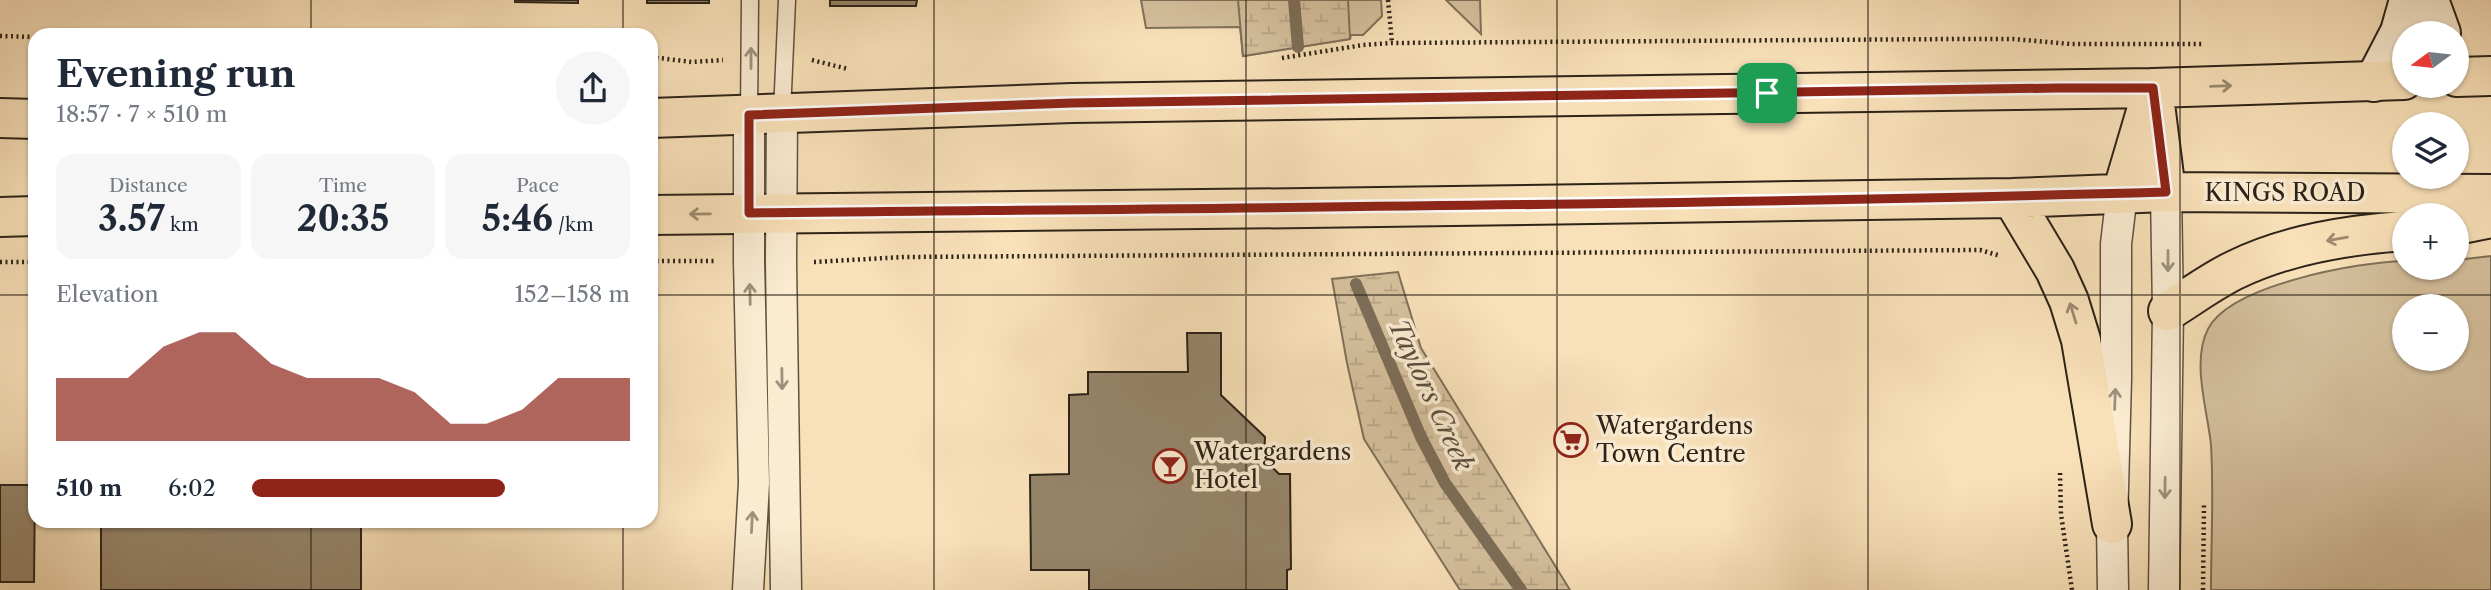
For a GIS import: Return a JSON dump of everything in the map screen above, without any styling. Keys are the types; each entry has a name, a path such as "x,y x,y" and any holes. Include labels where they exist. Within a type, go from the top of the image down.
{"main road":[{"path":"658,118 1072,103 2153,88 2389,81"},
{"path":"2153,88 2166,192"},
{"path":"2122,194 2153,88"},
{"path":"0,118 28,119"},
{"name":"KINGS ROAD","path":"658,215 2012,198 2166,192 2491,194"},
{"path":"2012,198 2055,270 2081,340 2112,524"},
{"path":"0,217 28,216"},
{"path":"2469,223 2491,218"},
{"path":"2168,310 2239,268 2289,250 2355,236 2392,232"}],"street":[{"path":"2389,81 2409,0"},
{"path":"2429,0 2437,21"},
{"path":"748,590 765,213 766,115"},
{"path":"2164,590 2168,310 2166,192"},
{"path":"2113,590 2116,244 2122,194"},
{"path":"765,213 786,590"}],"lane":[{"path":"750,0 766,115"},
{"path":"766,115 787,0"}],"path":[{"path":"1388,0 1392,43 1977,39 2071,44 2207,44"},
{"path":"0,36 28,37"},
{"path":"658,58 692,62 730,59"},
{"path":"809,262 904,257 1980,250 2009,261"},
{"path":"658,261 715,261"},
{"path":"0,262 28,262"},
{"path":"2203,590 2204,502"}],"green space":[{"path":"1141,0 1381,0 1382,16 1363,35 1351,35 1350,39 1243,56 1240,27 1146,28"},
{"path":"1238,0 1348,0 1350,39 1243,56"},
{"path":"1446,0 1480,0 1481,34"},
{"path":"2491,256 2491,590 2211,590 2212,463 2201,372 2203,342 2208,329 2221,313 2268,288 2328,271 2392,262 2392,280 2469,280 2469,259"},
{"path":"1398,272 1421,348 1570,590 1460,590 1364,439 1332,279"}],"building":[{"path":"578,0 578,3 515,2"},
{"path":"647,0 709,0 709,3 647,3"},
{"path":"830,0 917,0 916,6 830,6"},
{"name":"Watergardens Hotel","path":"1187,333 1221,333 1221,395 1265,437 1264,459 1279,474 1290,474 1291,569 1287,570 1287,590 1089,590 1089,570 1031,570 1030,475 1069,474 1069,395 1088,394 1088,372 1188,372"},
{"path":"0,485 28,485 28,528 35,528 34,582 0,582"},
{"path":"101,528 361,528 361,590 101,590"}],"waterway":[{"name":"Taylors Creek","path":"1294,0 1298,47"},
{"name":"Taylors Creek","path":"1356,284 1421,437 1445,483 1521,590"}],"place":[{"name":"Watergardens Town Centre","path":"1571,440"},
{"name":"Watergardens Hotel","path":"1170,466"}],"route":[{"path":"2153,88 2166,192 2012,198 749,213 749,115 1072,103 1767,93 2153,88"}]}
